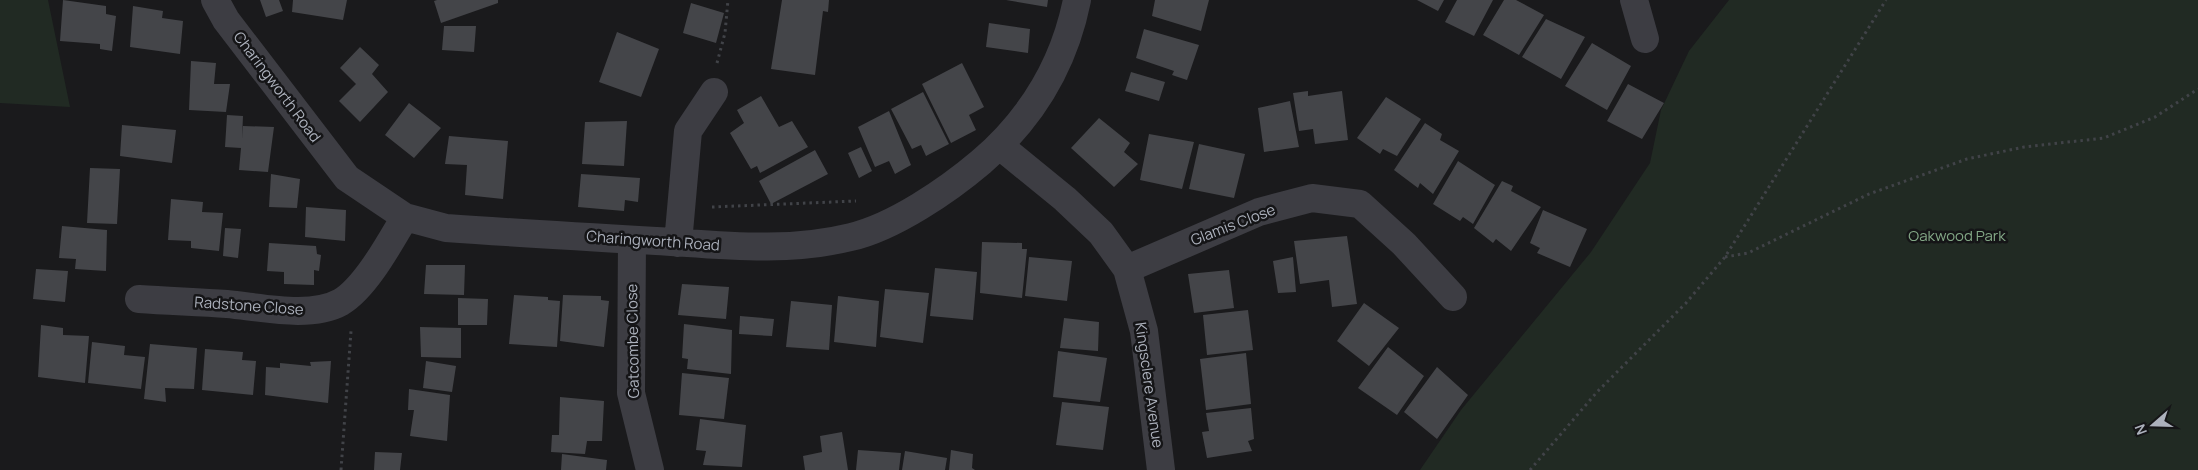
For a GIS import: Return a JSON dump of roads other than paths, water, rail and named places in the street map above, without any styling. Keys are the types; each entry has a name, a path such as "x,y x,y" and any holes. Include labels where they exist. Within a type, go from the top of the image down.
{"street":[{"name":"Charingworth Road","path":"214,0 226,20 347,178 405,217 446,228 749,247 807,246 853,237 907,213 937,196 966,175 1000,146 1025,118 1044,89 1073,21 1077,0"},
{"path":"1634,0 1645,39"},
{"path":"678,242 688,131 714,92"},
{"name":"Kingsclere Avenue","path":"1000,146 1065,199 1101,234 1127,269 1144,331 1161,470"},
{"name":"Glamis Close","path":"1127,269 1259,212 1312,198 1360,204 1404,244 1453,298"},
{"name":"Radstone Close","path":"139,299 282,310 314,310 341,302 372,270 405,217"},
{"name":"Gatcombe Close","path":"632,240 631,393 650,470"}],"park label":[{"name":"Oakwood Park","path":"1957,236"}]}
